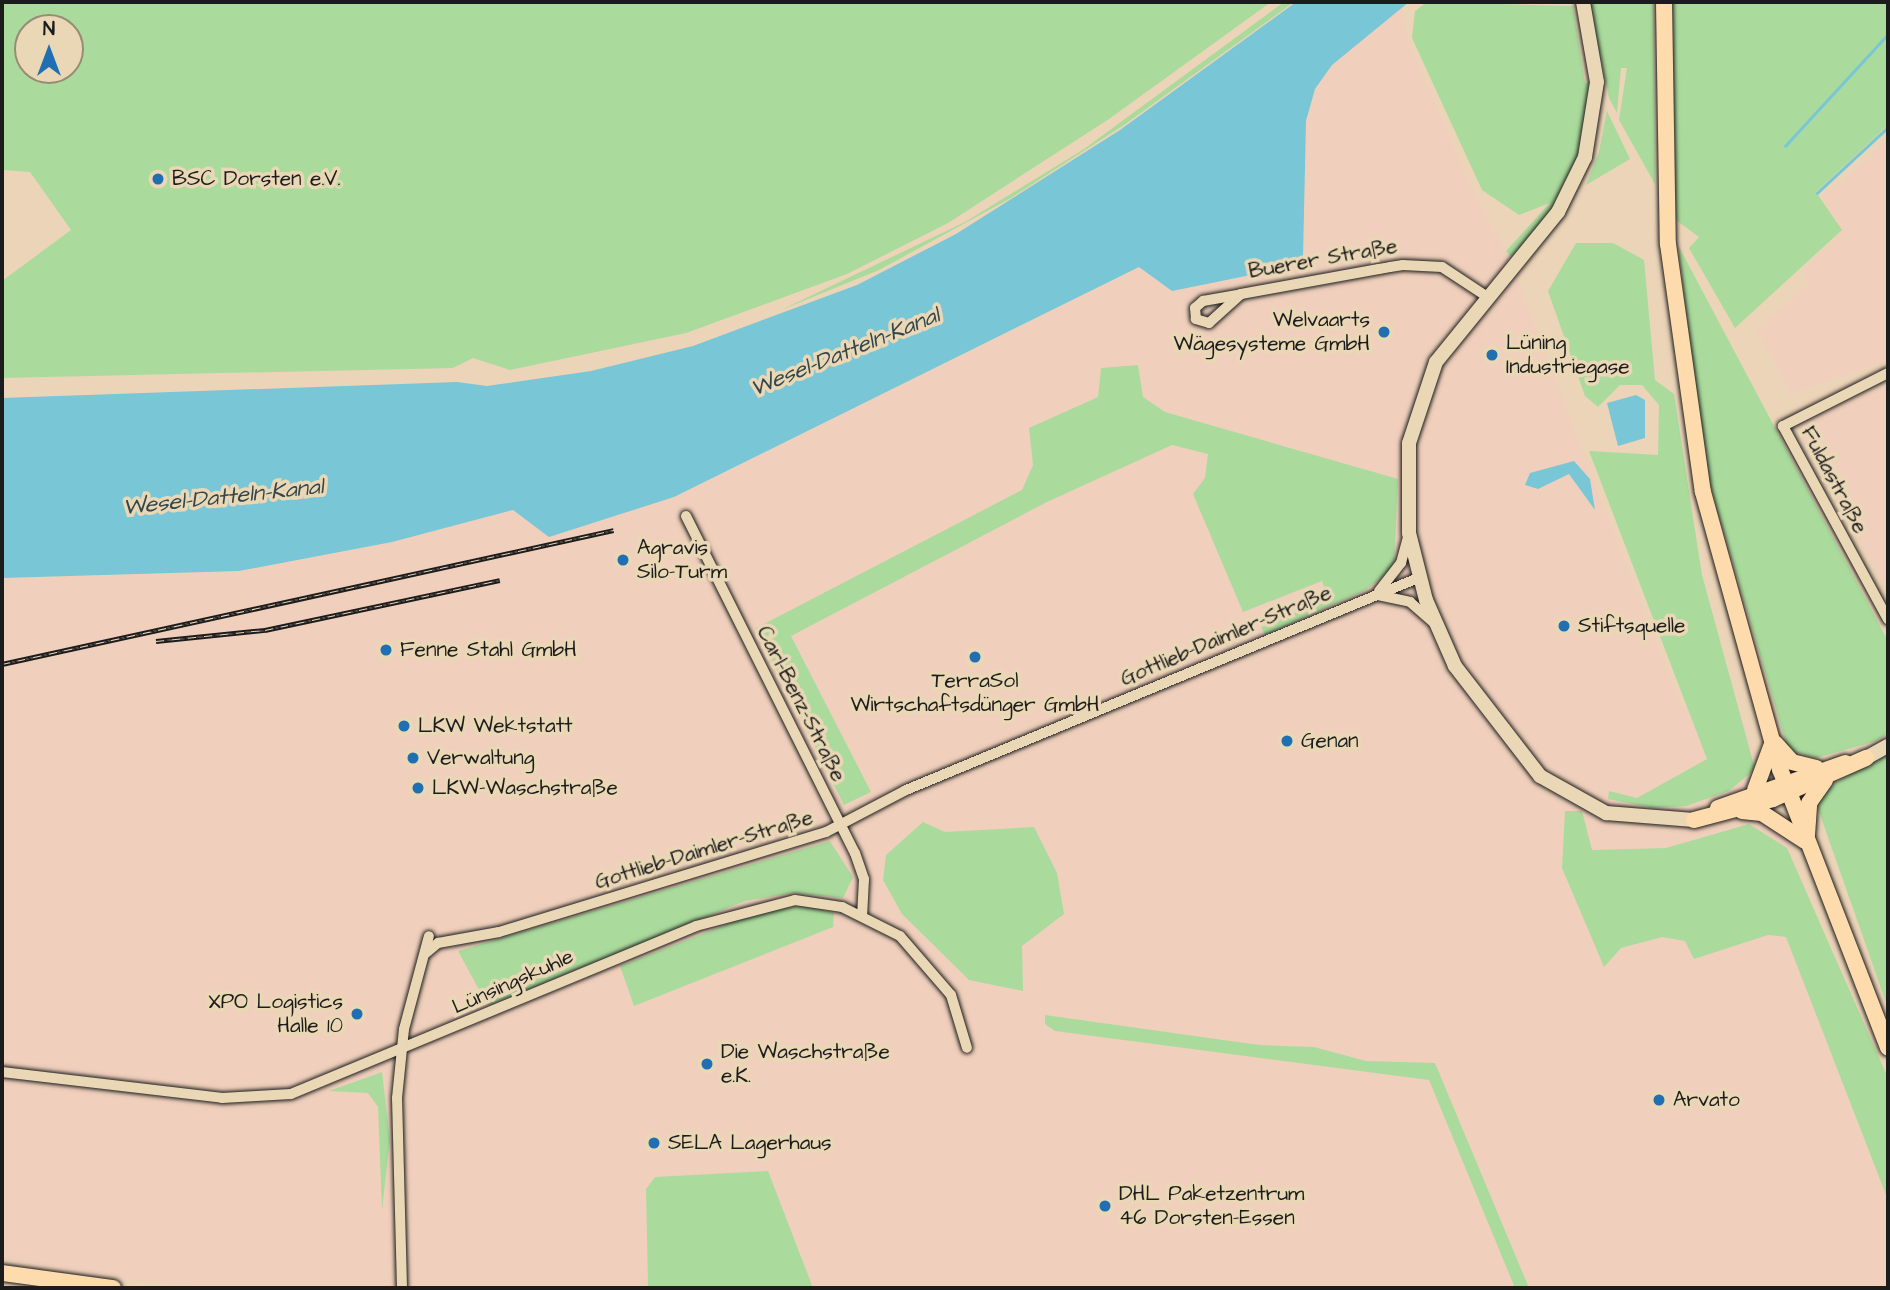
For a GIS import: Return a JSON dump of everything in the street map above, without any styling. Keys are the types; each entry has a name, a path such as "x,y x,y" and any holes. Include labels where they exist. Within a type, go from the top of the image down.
{"main road":[{"path":"1664,2 1665,197 1668,244 1703,492 1786,787 1888,1048"},
{"path":"1770,736 1792,762 1825,774"},
{"path":"1755,790 1770,736"},
{"path":"1693,820 1738,811 1786,787 1866,758"},
{"path":"1807,843 1809,803 1825,774"},
{"path":"1693,820 1755,790 1786,787"},
{"path":"1738,811 1762,813 1807,843"},
{"path":"2,1273 113,1288"}],"street":[{"path":"1583,2 1598,82 1585,157 1558,212 1446,343 1417,407 1406,476 1409,533 1419,578 1434,623 1475,698 1548,783 1606,813 1693,820"},
{"name":"Buerer Straße","path":"1241,294 1417,264 1457,274 1486,296"},
{"name":"Fuldastraße","path":"1888,373 1783,426 1888,619"},
{"name":"Carl-Benz-Straße","path":"686,516 841,825 864,879 862,914"},
{"name":"Gottlieb-Daimler-Straße","path":"1376,594 1401,563 1409,533"},
{"name":"Gottlieb-Daimler-Straße","path":"426,953 438,943 499,932 841,825 906,790 1419,578"},
{"path":"1376,594 1410,602 1434,623"},
{"path":"1866,758 1888,746"},
{"name":"Lünsingskuhle","path":"2,1072 252,1098 320,1086 733,912 802,900 862,914 900,936 935,971 957,1008 967,1048"},
{"path":"402,1288 401,1052 429,936"}],"shaded area":[{"path":"1403,6 1406,34 1472,189 1506,251 1681,705 1739,709 1888,1110 1888,1288 207,1288 2,1264 2,578 239,571 392,542 487,513 674,497 1140,267 1306,121 1315,89 1332,65"},
{"path":"1888,140 1888,360 1792,394 1756,330 1810,282 1802,271 1842,230 1822,198"},
{"path":"1888,379 1888,591 1797,427"}],"green space":[{"path":"2,2 1271,2 1109,119 948,223 847,274 686,333 510,370 473,358 453,368 2,378 2,281 71,230 30,172 2,170"},
{"path":"1284,2 1294,2 1124,125 1011,198 879,270 781,310 965,222 1084,149"},
{"path":"1427,2 1573,6 1585,83 1591,83 1579,160 1556,207 1511,257 1506,251 1550,203 1519,215 1482,190 1412,38 1415,11"},
{"path":"1590,2 1654,2 1655,184 1619,120 1627,68 1621,68 1617,113 1609,98"},
{"path":"1672,2 1888,2 1888,125 1816,192 1842,230 1735,328 1689,248 1699,237 1676,220"},
{"path":"1607,111 1630,159 1586,185 1599,152"},
{"path":"1576,243 1613,243 1644,260 1655,380 1674,394 1702,575 1755,769 1729,791 1686,806 1652,808 1608,799 1609,791 1637,798 1707,759 1589,451 1658,455 1659,405 1642,385 1620,385 1598,407 1585,396 1548,291"},
{"path":"1678,245 1888,641 1888,734 1873,742 1816,758 1788,750 1704,464"},
{"path":"1138,365 1143,397 1165,412 1398,479 1394,567 1366,590 1265,635 1261,627 1329,599 1322,581 1243,612 1193,494 1205,478 1208,454 1172,445 1047,502 791,636 871,792 844,805 756,628 1022,490 1033,465 1029,428 1098,397 1101,368"},
{"path":"1888,753 1888,1008 1818,809 1821,795 1837,782"},
{"path":"1565,811 1582,811 1592,850 1666,848 1749,824 1787,848 1888,1078 1888,1200 1786,937 1768,935 1694,959 1685,941 1662,937 1621,948 1604,967 1562,868"},
{"path":"923,822 945,832 1034,827 1057,873 1064,914 1022,946 1023,991 969,980 902,914 883,880 886,855"},
{"path":"830,841 853,877 843,898 793,893 745,901 488,1006 458,951"},
{"path":"806,906 834,913 833,927 634,1006 620,966 764,910"},
{"path":"1045,1015 1259,1045 1314,1047 1366,1061 1435,1063 1529,1288 1515,1288 1429,1080 1055,1031 1045,1024"},
{"path":"382,1072 390,1140 382,1210 378,1107 368,1093 329,1091"},
{"path":"768,1171 813,1288 648,1288 646,1189 655,1177"}],"water":[{"name":"Wesel-Datteln-Kanal","path":"1296,2 1409,2 1332,65 1315,89 1306,121 1303,258 1286,268 1172,291 1139,267 674,497 549,537 513,510 392,542 239,571 2,578 2,398 457,382 487,386 591,371 693,346 857,285 956,234 1120,130"},
{"path":"1636,395 1645,400 1645,438 1618,446 1607,403"},
{"path":"1574,461 1590,479 1595,510 1569,474 1538,489 1525,485 1530,473"}],"waterway":[{"path":"1785,146 1888,34"},
{"path":"1817,193 1888,127"}],"railway":[{"path":"2,664 614,530"},
{"path":"156,641 265,630 500,580"}],"place":[{"name":"BSC Dorsten e.V.","path":"158,179"},
{"name":"Welvaarts Wägesysteme GmbH","path":"1384,332"},
{"name":"Lüning Industriegase","path":"1492,355"},
{"name":"Agravis Silo-Turm","path":"623,560"},
{"name":"Stiftsquelle","path":"1564,626"},
{"name":"Fenne Stahl GmbH","path":"386,650"},
{"name":"TerraSol Wirtschaftsdünger GmbH","path":"975,657"},
{"name":"LKW Wektstatt","path":"404,726"},
{"name":"Genan","path":"1287,741"},
{"name":"Verwaltung","path":"413,758"},
{"name":"LKW-Waschstraße","path":"418,788"},
{"name":"XPO Logistics Halle 10","path":"357,1014"},
{"name":"Die Waschstraße e.K.","path":"707,1064"},
{"name":"Arvato","path":"1659,1100"},
{"name":"SELA Lagerhaus","path":"654,1143"},
{"name":"DHL Paketzentrum 46 Dorsten-Essen","path":"1105,1206"}]}
